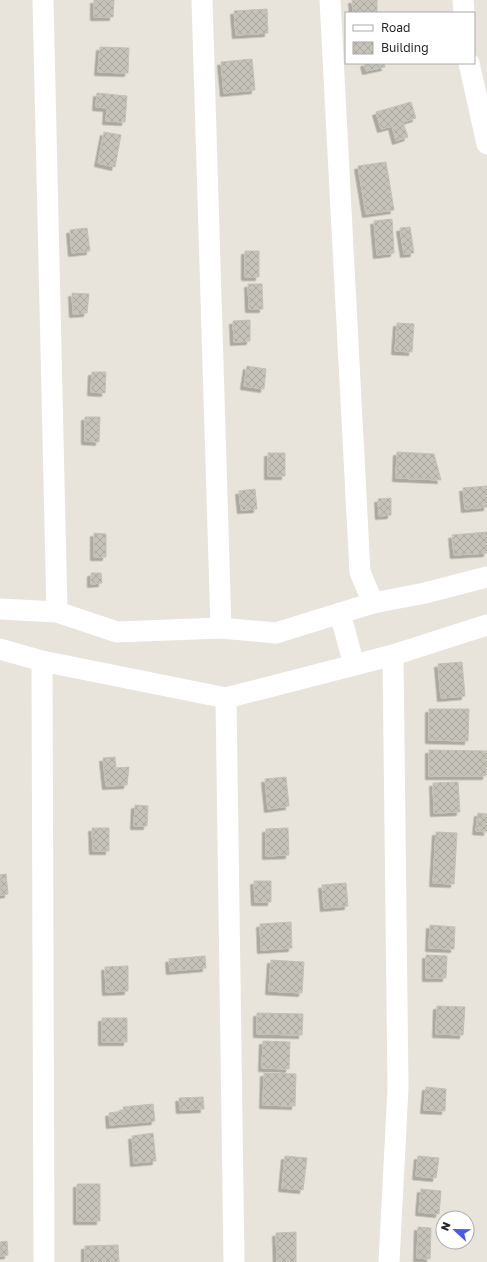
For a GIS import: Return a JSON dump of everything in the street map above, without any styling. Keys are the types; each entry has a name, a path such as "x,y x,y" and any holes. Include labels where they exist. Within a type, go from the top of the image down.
{"street":[{"path":"43,0 57,612"},
{"path":"202,0 222,628"},
{"path":"330,0 360,572 373,603"},
{"path":"463,0 464,12"},
{"path":"469,64 487,144"},
{"path":"0,610 57,612 117,632 222,628 276,633 373,603 424,593 487,577"},
{"path":"340,613 354,665"},
{"path":"0,649 42,661 226,698 393,655 487,625"},
{"path":"389,1262 398,1088 393,655"},
{"path":"42,661 44,1262"},
{"path":"226,698 234,1262"}],"building":[{"path":"94,0 114,0 113,17 94,17"},
{"path":"352,0 377,0 377,12 353,12"},
{"path":"267,9 268,33 236,35 234,11"},
{"path":"100,47 129,48 128,73 98,72"},
{"path":"252,59 255,90 224,93 221,62"},
{"path":"364,64 384,64 385,67 366,71"},
{"path":"97,93 127,96 125,122 106,121 107,108 96,107"},
{"path":"411,102 416,118 403,122 408,137 396,141 392,126 381,129 376,112"},
{"path":"104,132 121,135 115,167 98,163"},
{"path":"386,162 394,210 366,214 358,166"},
{"path":"392,219 394,253 377,255 374,221"},
{"path":"410,227 414,253 404,254 400,228"},
{"path":"87,228 90,251 72,253 70,230"},
{"path":"245,251 259,251 259,277 245,277"},
{"path":"248,284 262,284 263,309 249,309"},
{"path":"72,293 89,294 87,313 73,314"},
{"path":"250,320 250,341 234,342 233,321"},
{"path":"397,323 414,324 412,352 395,351"},
{"path":"247,366 266,369 264,389 244,386"},
{"path":"92,372 106,372 105,393 91,392"},
{"path":"85,417 100,417 99,442 85,441"},
{"path":"397,452 434,454 441,480 396,478"},
{"path":"268,453 285,453 285,476 268,476"},
{"path":"487,486 487,507 465,509 463,488"},
{"path":"255,489 257,509 241,510 239,491"},
{"path":"391,498 391,515 379,516 378,499"},
{"path":"487,532 487,553 454,555 452,535"},
{"path":"94,533 106,534 106,557 94,557"},
{"path":"91,573 101,573 102,583 91,584"},
{"path":"462,662 465,696 441,698 438,664"},
{"path":"429,709 469,709 468,741 429,740"},
{"path":"429,750 487,751 486,776 429,776"},
{"path":"115,757 116,768 129,767 127,785 106,786 103,758"},
{"path":"286,777 289,806 268,809 265,779"},
{"path":"458,782 460,812 434,813 433,783"},
{"path":"135,805 148,806 147,826 134,826"},
{"path":"478,813 487,814 487,832 476,831"},
{"path":"92,828 109,828 109,851 93,851"},
{"path":"288,828 289,855 266,856 266,829"},
{"path":"436,832 457,833 454,884 433,883"},
{"path":"6,874 8,894 0,895 0,875"},
{"path":"254,881 271,881 271,902 255,902"},
{"path":"346,883 348,906 324,908 322,885"},
{"path":"291,922 292,948 261,950 260,924"},
{"path":"430,925 455,927 454,949 429,948"},
{"path":"426,955 447,956 446,978 426,978"},
{"path":"205,956 206,968 170,971 169,959"},
{"path":"271,960 304,962 302,993 269,991"},
{"path":"128,966 128,991 106,992 105,967"},
{"path":"437,1006 465,1007 463,1035 436,1034"},
{"path":"257,1013 303,1014 302,1035 257,1034"},
{"path":"102,1018 127,1018 127,1042 102,1042"},
{"path":"263,1041 290,1042 289,1069 262,1068"},
{"path":"264,1073 296,1074 295,1106 263,1105"},
{"path":"426,1087 446,1089 445,1111 424,1110"},
{"path":"203,1097 204,1109 180,1110 179,1098"},
{"path":"153,1104 155,1121 110,1125 109,1113 124,1111 123,1107"},
{"path":"153,1133 156,1161 134,1163 132,1136"},
{"path":"285,1156 307,1158 303,1190 282,1188"},
{"path":"418,1156 439,1158 436,1178 416,1176"},
{"path":"77,1184 100,1184 100,1221 77,1221"},
{"path":"421,1189 441,1191 439,1210 435,1210 435,1214 419,1212"},
{"path":"418,1227 431,1228 430,1259 417,1258"},
{"path":"296,1232 296,1262 277,1262 276,1233"},
{"path":"7,1241 8,1255 0,1256 0,1242"},
{"path":"118,1245 119,1262 85,1262 85,1246"}]}
